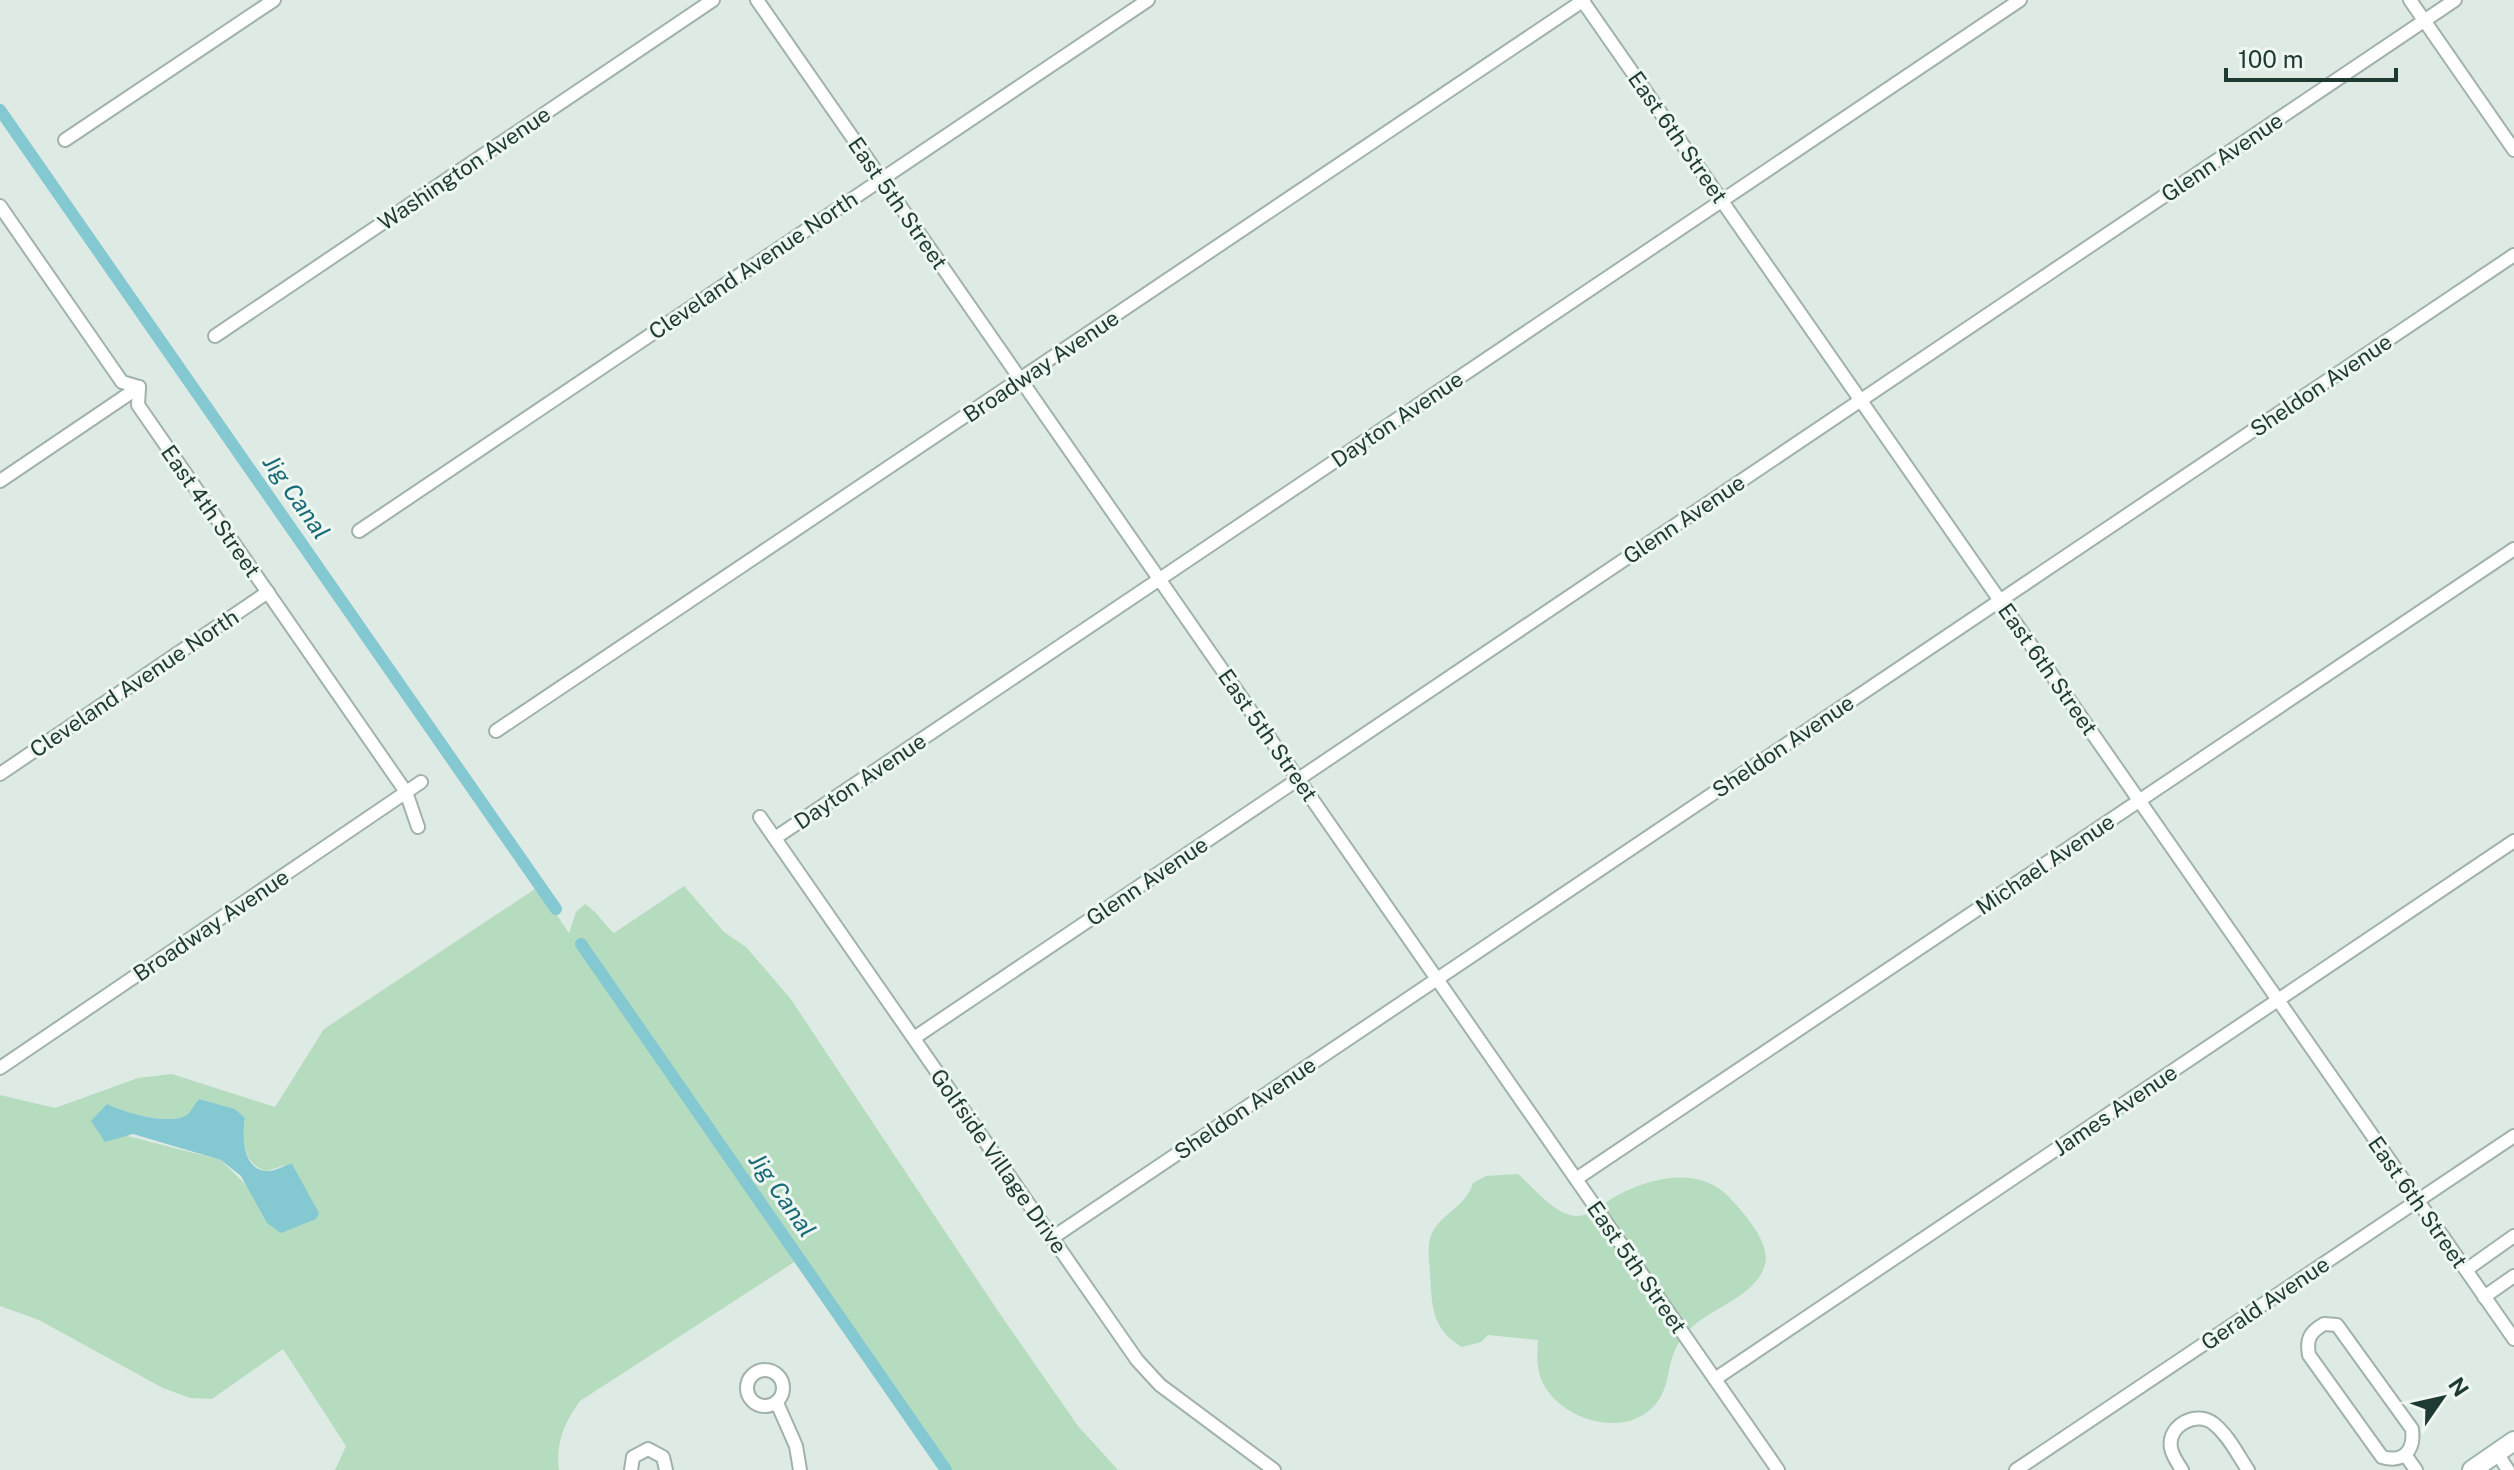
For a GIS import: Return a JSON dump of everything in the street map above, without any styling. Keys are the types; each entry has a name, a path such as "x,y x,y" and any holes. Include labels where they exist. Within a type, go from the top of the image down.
{"main road":[{"path":"2472,1470 2514,1441"}],"street":[{"path":"65,140 274,0"},
{"name":"Washington Avenue","path":"215,336 713,0"},
{"name":"East 5th Street","path":"757,0 1778,1470"},
{"name":"Cleveland Avenue North","path":"359,531 1148,0"},
{"name":"East 6th Street","path":"1583,0 2514,1339"},
{"name":"Broadway Avenue","path":"496,731 1583,0"},
{"name":"Dayton Avenue","path":"775,838 2020,0"},
{"path":"2410,0 2514,150"},
{"name":"Glenn Avenue","path":"914,1038 2455,0"},
{"path":"0,206 122,382 139,387"},
{"name":"Sheldon Avenue","path":"1052,1238 2514,255"},
{"path":"0,481 139,387"},
{"name":"East 4th Street","path":"139,387 138,405 406,792 418,827"},
{"name":"Michael Avenue","path":"1576,1179 2514,549"},
{"name":"Cleveland Avenue North","path":"0,774 268,592"},
{"name":"Broadway Avenue","path":"0,1068 421,782"},
{"name":"Golfside Village Drive","path":"760,817 1148,1373 1205,1420 1274,1470"},
{"name":"James Avenue","path":"1715,1379 2514,841"},
{"name":"Gerald Avenue","path":"2016,1470 2514,1136"},
{"path":"2466,1270 2512,1242"},
{"path":"2484,1297 2514,1276"},
{"path":"2324,1324 2337,1325 2351,1340 2412,1429 2414,1442 2406,1456 2394,1460 2382,1457 2373,1448 2309,1355 2307,1342 2313,1330 2324,1324"},
{"path":"777,1403 796,1446 800,1470"},
{"path":"2182,1470 2170,1450 2171,1437 2178,1426 2189,1419 2201,1418 2213,1423 2248,1470"},
{"path":"631,1470 633,1457 648,1449 663,1457 666,1470"},
{"path":"2497,1453 2508,1470"},
{"path":"2406,1456 2416,1470"}],"green space":[{"path":"684,886 724,932 746,947 790,998 1078,1426 1118,1470 947,1470 802,1257 580,1401 562,1433 558,1451 559,1470 335,1470 346,1446 283,1349 212,1399 190,1398 163,1388 39,1320 0,1306 0,1095 55,1108 138,1078 172,1074 275,1107 324,1029 538,887 569,933 576,912 585,904 614,933","holes":["199,1099 235,1109 245,1118 244,1143 253,1164 267,1171 285,1165 262,1215 253,1192 221,1160 124,1135 107,1104 160,1119 181,1118"]},
{"path":"1518,1174 1556,1208 1577,1216 1589,1213 1618,1195 1646,1183 1675,1178 1704,1181 1729,1197 1760,1238 1766,1256 1760,1275 1743,1294 1689,1330 1675,1349 1663,1392 1646,1413 1615,1423 1583,1417 1555,1399 1545,1387 1537,1358 1538,1340 1488,1335 1481,1342 1462,1347 1439,1324 1431,1296 1429,1254 1435,1227 1465,1198 1473,1183 1486,1176"}],"water":[{"path":"199,1099 235,1109 245,1118 244,1143 253,1165 268,1171 292,1164 319,1213 316,1219 281,1233 267,1223 241,1176 221,1160 133,1134 105,1142 91,1121 107,1104 148,1117 181,1118"}],"waterway":[{"name":"Jig Canal","path":"0,110 556,909"},
{"name":"Jig Canal","path":"581,944 946,1470"}]}
